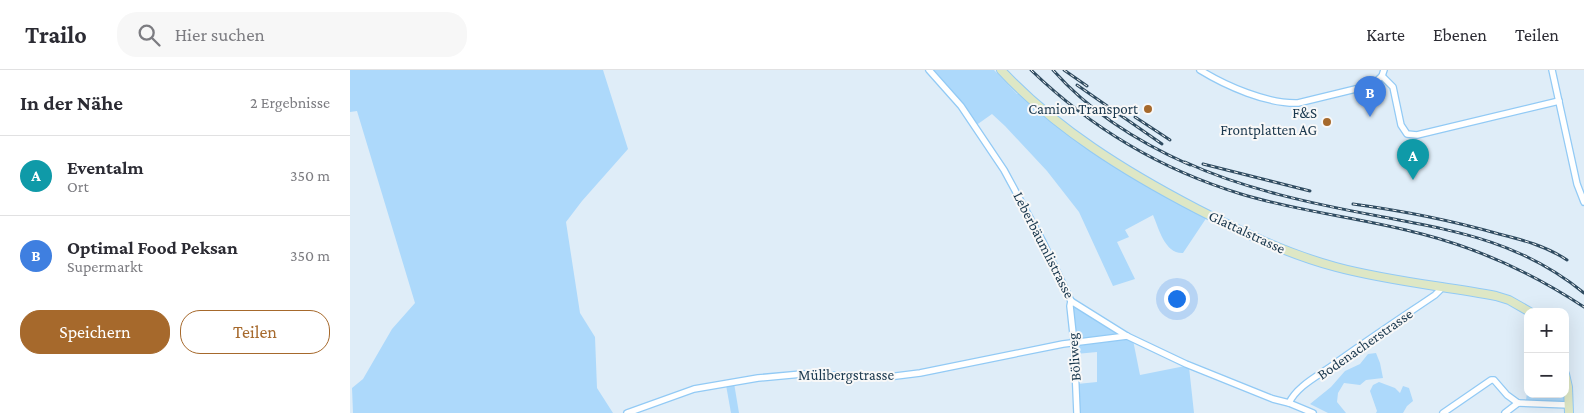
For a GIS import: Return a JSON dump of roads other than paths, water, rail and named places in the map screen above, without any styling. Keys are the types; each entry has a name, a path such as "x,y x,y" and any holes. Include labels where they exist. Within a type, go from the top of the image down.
{"street":[{"name":"Leberbäumlistrasse","path":"929,70 960,106 1004,170 1039,235 1071,301 1128,336 1186,364 1273,399 1314,413"},
{"name":"Glattalstrasse","path":"1001,70 1018,89 1047,115 1079,139 1170,195 1253,237 1290,252 1335,266 1373,275 1496,296 1509,300 1524,309"},
{"path":"1200,70 1243,90 1287,103 1298,103 1372,84 1383,73 1393,86 1401,125 1407,134 1417,135 1559,101"},
{"path":"1552,70 1577,184 1584,202"},
{"name":"Bodenacherstrasse","path":"1289,403 1293,394 1435,295 1441,286"},
{"name":"Böliweg","path":"1071,301 1077,413"},
{"name":"Mülibergstrasse","path":"626,413 694,389 758,378 802,374 888,378 1074,343 1128,336"},
{"path":"1442,413 1491,380 1494,380 1507,395 1518,403 1569,409"},
{"path":"1505,413 1518,403"}],"railway":[{"path":"1031,70 1054,91 1103,128 1155,159 1183,173 1263,200 1400,228 1465,247 1526,273 1584,307"},
{"path":"1053,70 1083,99 1116,125 1153,147 1190,165"},
{"path":"1064,70 1087,86"},
{"path":"1077,85 1162,144"},
{"path":"1135,117 1170,140"},
{"path":"1185,162 1207,172 1279,195 1434,227 1486,241 1536,261 1560,275 1584,293"},
{"path":"1203,164 1310,191"},
{"path":"1353,204 1427,216 1481,229 1534,244 1567,260"}],"place":[{"name":"Camion Transport","path":"1148,109"},
{"name":"Optimal Food Peksan","path":"1370,117"},
{"name":"F&S Frontplatten AG","path":"1327,122"},
{"name":"Eventalm","path":"1413,180"}]}
